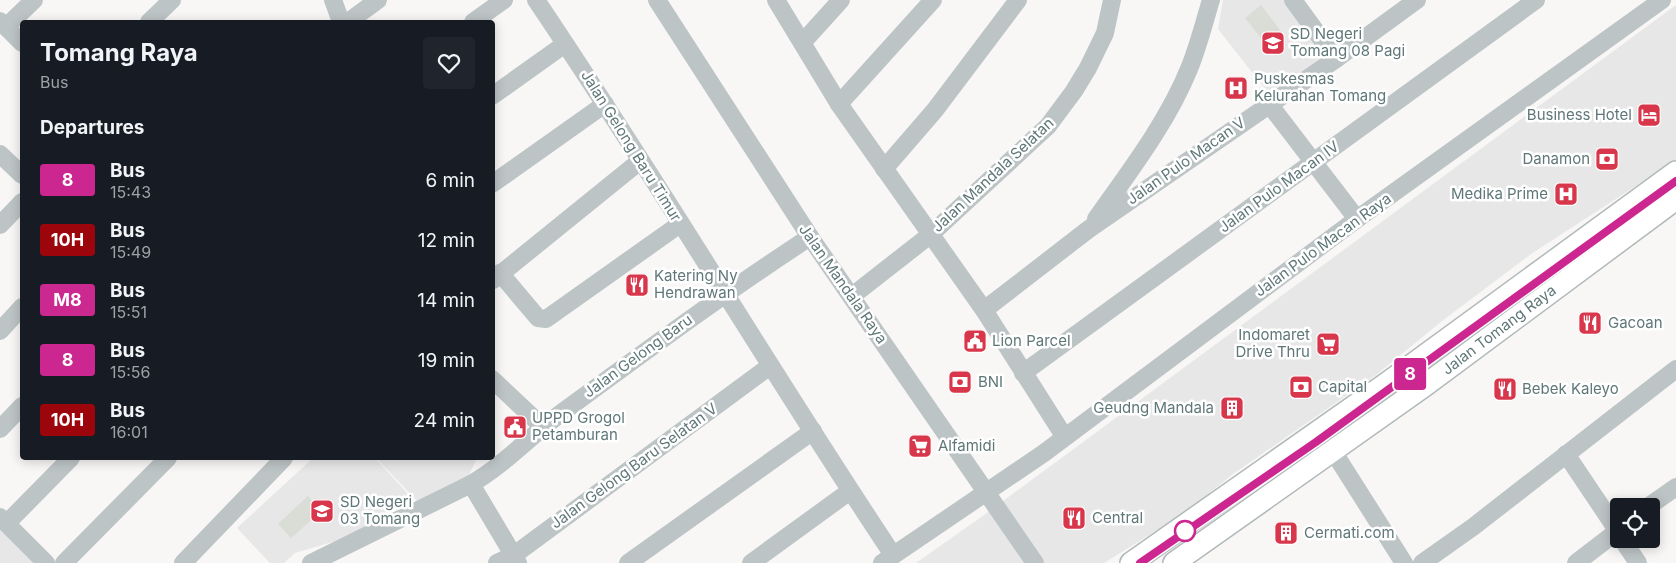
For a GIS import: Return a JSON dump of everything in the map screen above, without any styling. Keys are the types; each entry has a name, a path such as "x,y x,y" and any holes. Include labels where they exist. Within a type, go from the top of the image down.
{"main road":[{"name":"Jalan Tomang Raya","path":"1131,563 1387,383 1676,172"},
{"name":"Jalan Tomang Raya","path":"1174,563 1333,451 1676,199"}],"street":[{"path":"20,41 3,24 34,0"},
{"path":"151,20 172,0"},
{"path":"333,0 339,20"},
{"path":"351,20 378,0"},
{"path":"476,20 504,0"},
{"name":"Jalan Gelong Baru Timur","path":"536,0 605,104 723,294 813,431 850,491 887,559"},
{"name":"Jalan Mandala Raya","path":"657,0 810,236 1035,563"},
{"path":"776,0 839,104 984,310 1064,436"},
{"path":"803,42 841,0"},
{"path":"839,104 933,0"},
{"path":"884,170 935,110 1018,0"},
{"name":"Jalan Mandala Selatan","path":"852,296 930,235 1048,126 1074,91 1105,33 1112,0"},
{"path":"1089,229 1169,109 1189,70 1211,0"},
{"path":"1293,0 1336,59"},
{"name":"Jalan Pulo Macan V","path":"984,310 1089,229 1336,59 1417,0"},
{"name":"Jalan Pulo Macan IV","path":"1023,373 1536,0"},
{"name":"Jalan Pulo Macan Raya","path":"887,559 1044,453 1064,436 1641,6 1662,0"},
{"path":"495,94 565,44"},
{"path":"495,182 605,104"},
{"path":"1269,104 1356,219"},
{"path":"0,154 20,173"},
{"path":"640,161 496,277 538,318 546,319 680,224"},
{"path":"0,225 20,204"},
{"name":"Jalan Gelong Baru","path":"311,563 471,484 493,471 543,427 723,294 810,236"},
{"path":"0,331 20,308"},
{"name":"Jalan Gelong Baru Selatan V","path":"497,563 516,559 770,366"},
{"path":"1422,563 1473,527 1676,369"},
{"path":"495,382 543,427"},
{"path":"0,429 20,408"},
{"path":"628,563 813,431"},
{"path":"1333,451 1404,563"},
{"path":"1566,454 1610,520"},
{"path":"46,563 3,520 69,460"},
{"path":"64,563 166,460"},
{"path":"183,563 282,460"},
{"path":"471,484 516,559"},
{"path":"1660,498 1676,487"},
{"path":"752,563 850,491"},
{"path":"1576,563 1610,539"},
{"path":"1628,548 1638,563"}],"shaded area":[{"name":"SD Negeri Tomang 08 Pagi","path":"1223,0 1285,0 1329,56 1273,99 1218,29"},
{"path":"1261,5 1280,30 1264,42 1245,18"},
{"path":"1676,5 1676,160 1531,254 1442,321 1376,375 1233,474 1186,512 1104,563 916,563 984,515"},
{"name":"SD Negeri 03 Tomang","path":"311,460 377,460 409,495 359,534 295,553 284,563 270,563 237,528"},
{"path":"378,460 476,460 469,475 420,504"},
{"path":"308,496 321,511 291,538 278,524"},
{"path":"0,519 46,563 0,563"}],"bus line":[{"name":"8","path":"1140,563 1316,442 1676,181"}],"place":[{"name":"SD Negeri Tomang 08 Pagi","path":"1273,43"},
{"name":"Puskesmas Kelurahan Tomang","path":"1236,88"},
{"name":"Business Hotel","path":"1649,115"},
{"name":"Danamon","path":"1607,159"},
{"name":"Medika Prime","path":"1566,194"},
{"name":"Katering Ny Hendrawan","path":"637,285"},
{"name":"Gacoan","path":"1590,323"},
{"name":"Lion Parcel","path":"975,341"},
{"name":"Indomaret Drive Thru","path":"1328,344"},
{"name":"BNI","path":"960,382"},
{"name":"Capital","path":"1301,387"},
{"name":"Bebek Kaleyo","path":"1505,389"},
{"name":"Geudng Mandala","path":"1232,408"},
{"name":"UPPD Grogol Petamburan","path":"515,427"},
{"name":"Alfamidi","path":"920,446"},
{"name":"SD Negeri 03 Tomang","path":"322,511"},
{"name":"Central","path":"1074,518"},
{"name":"Cermati.com","path":"1286,533"}]}
